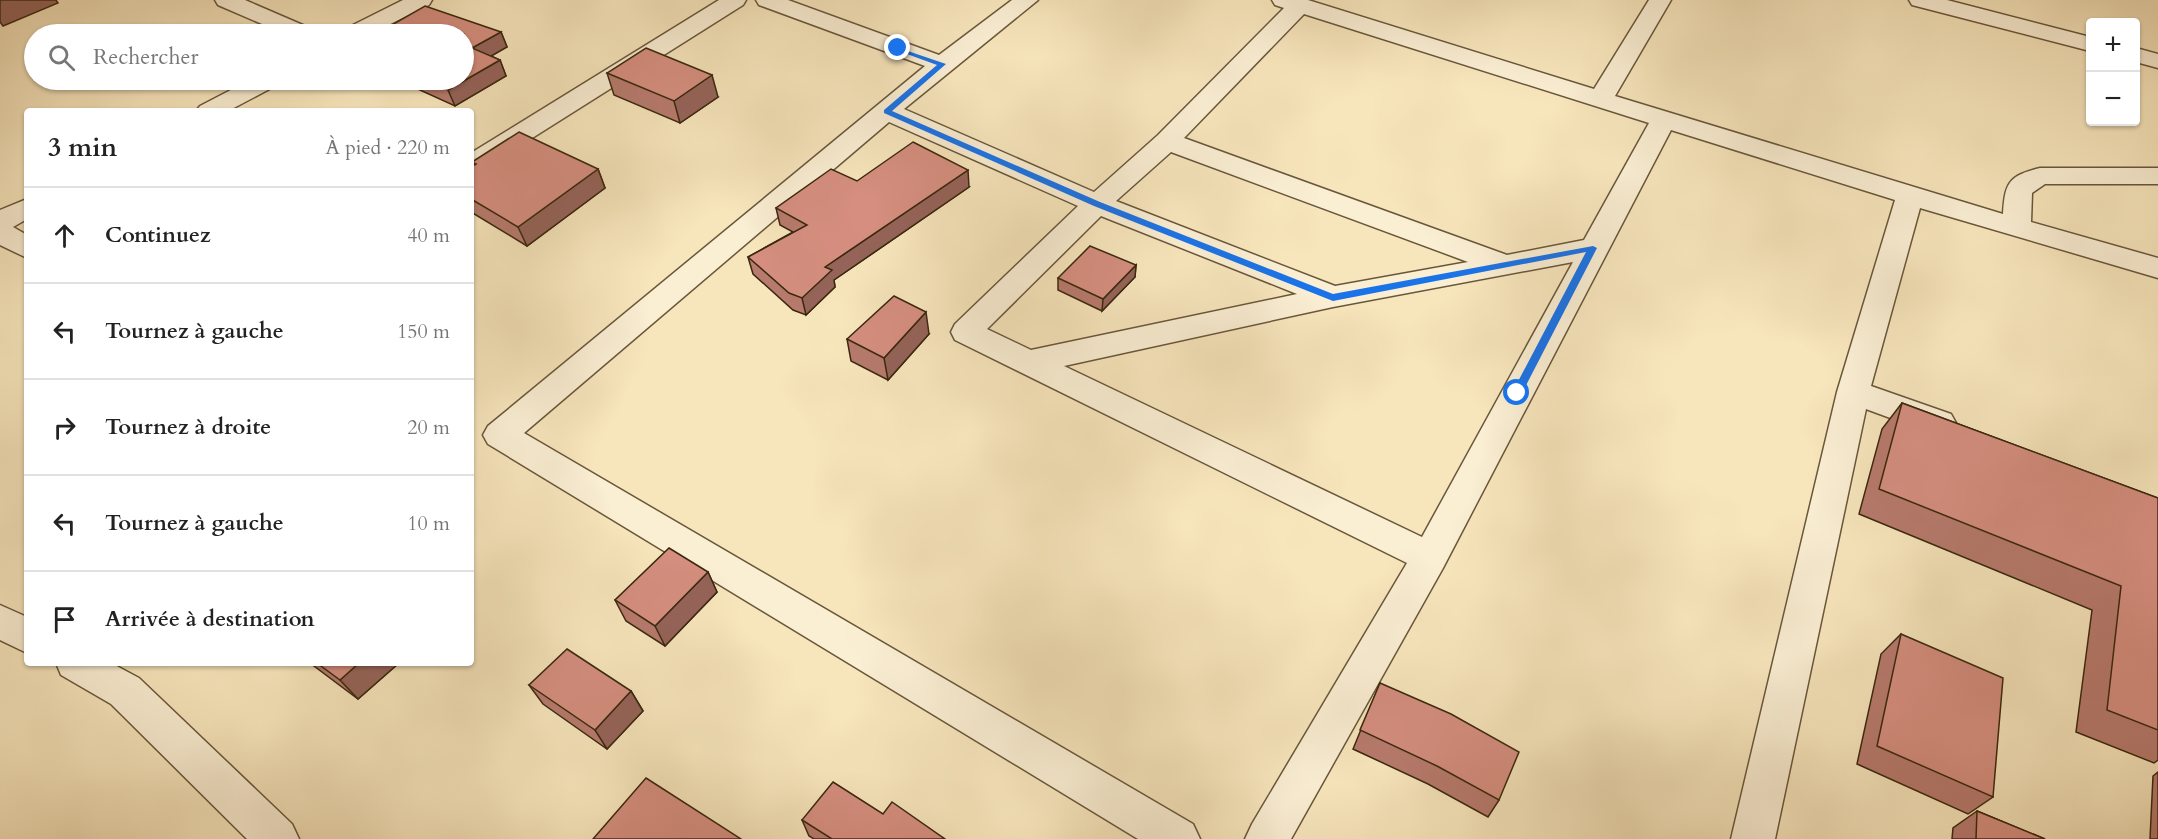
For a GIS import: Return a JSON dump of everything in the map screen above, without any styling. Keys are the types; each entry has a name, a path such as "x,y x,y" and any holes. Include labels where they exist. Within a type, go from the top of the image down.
{"street":[{"path":"226,0 281,24"},
{"path":"373,24 420,0"},
{"path":"474,163 735,0"},
{"path":"767,0 942,64"},
{"path":"1027,0 942,64 500,435 1178,839"},
{"path":"1600,100 1660,0"},
{"path":"1920,0 2086,43"},
{"path":"1430,557 966,332 1097,204 1167,141 1292,2 1910,196 2158,268"},
{"path":"2140,56 2158,61"},
{"path":"215,108 249,90"},
{"path":"886,111 1097,204 1333,297"},
{"path":"1267,839 1430,557 1664,118"},
{"path":"1167,141 1505,265"},
{"path":"2017,226 2018,189 2040,176 2158,176"},
{"path":"1753,839 1853,392 1910,196"},
{"path":"0,222 24,210"},
{"path":"0,232 24,246"},
{"path":"1029,362 1333,297 1593,248"},
{"path":"1853,392 1973,435"},
{"path":"0,621 24,634"},
{"path":"80,666 125,691 277,839"}],"building":[{"path":"425,6 501,32 474,47 474,24 394,24"},
{"path":"646,48 712,75 674,101 607,73"},
{"path":"474,49 500,60 474,75"},
{"path":"519,132 598,169 518,227 474,201 474,165 476,164 474,161"},
{"path":"913,142 968,170 825,267 832,270 802,298 789,293 748,257 807,225 776,208 831,169 857,181"},
{"path":"1090,246 1136,265 1103,299 1058,278"},
{"path":"894,296 926,312 884,358 847,339"},
{"path":"1902,403 2158,498 2158,730 2107,710 2121,586 1879,489"},
{"path":"669,548 708,572 655,626 615,600"},
{"path":"1901,634 2003,678 1993,797 1877,746"},
{"path":"567,649 631,691 595,730 529,685"},
{"path":"321,666 356,666 340,680"},
{"path":"1380,683 1451,714 1519,752 1499,800 1437,766 1360,730"},
{"path":"646,778 741,839 593,839"},
{"path":"833,782 883,814 892,802 945,839 832,839 802,820"},
{"path":"1977,811 2045,839 1976,839"}],"route":[{"path":"898,48 942,64 886,111 1097,204 1333,297 1593,248 1517,393"}]}
